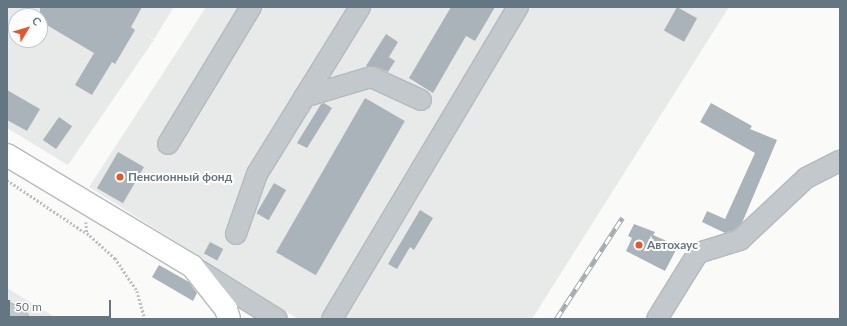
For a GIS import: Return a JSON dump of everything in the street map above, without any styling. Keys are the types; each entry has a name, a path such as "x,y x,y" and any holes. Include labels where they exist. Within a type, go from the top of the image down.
{"main road":[{"path":"7,155 192,266 226,309 229,319"}],"lane":[{"path":"168,144 251,7"},
{"path":"236,234 257,174 360,7"},
{"path":"332,319 518,7"},
{"path":"304,97 371,77 421,100"},
{"path":"657,319 698,253 740,240 806,178 840,161"},
{"path":"192,266 277,319"},
{"path":"7,313 18,319"}],"path":[{"path":"7,180 86,233 115,258 137,291 145,319"},
{"path":"85,216 86,233"}],"shaded area":[{"path":"7,7 174,7 154,39 141,32 154,40 68,165 7,128"},
{"path":"206,7 729,7 532,319 298,319 89,187"},
{"path":"7,288 58,319 7,319"}],"building":[{"path":"142,7 131,27 135,30 115,64 112,62 92,95 75,85 94,53 48,26 48,8 40,8"},
{"path":"451,7 495,7 475,41 466,36 433,93 409,78"},
{"path":"677,7 697,18 684,42 664,31"},
{"path":"386,34 398,42 389,57 395,61 388,72 376,67 366,66"},
{"path":"7,90 40,109 27,131 7,120"},
{"path":"365,98 405,121 316,275 276,252"},
{"path":"324,103 332,108 307,148 297,143 321,104"},
{"path":"711,103 752,126 750,129 777,140 742,223 734,230 725,233 702,222 707,211 725,219 755,153 700,122"},
{"path":"59,117 72,126 56,149 43,140"},
{"name":"Пенсионный фонд","path":"118,152 144,167 123,203 97,188"},
{"path":"274,183 286,190 269,220 256,213"},
{"path":"420,210 433,218 414,250 410,247 397,269 388,264"},
{"path":"634,224 655,232 653,235 678,246 665,271 626,251 632,238 628,236"},
{"path":"210,242 223,249 217,261 204,253"},
{"path":"159,265 189,282 197,293 193,301 152,277"}],"railway":[{"path":"556,319 622,218"}],"place":[{"name":"Пенсионный фонд","path":"120,177"},
{"name":"Автохаус","path":"639,245"}]}
